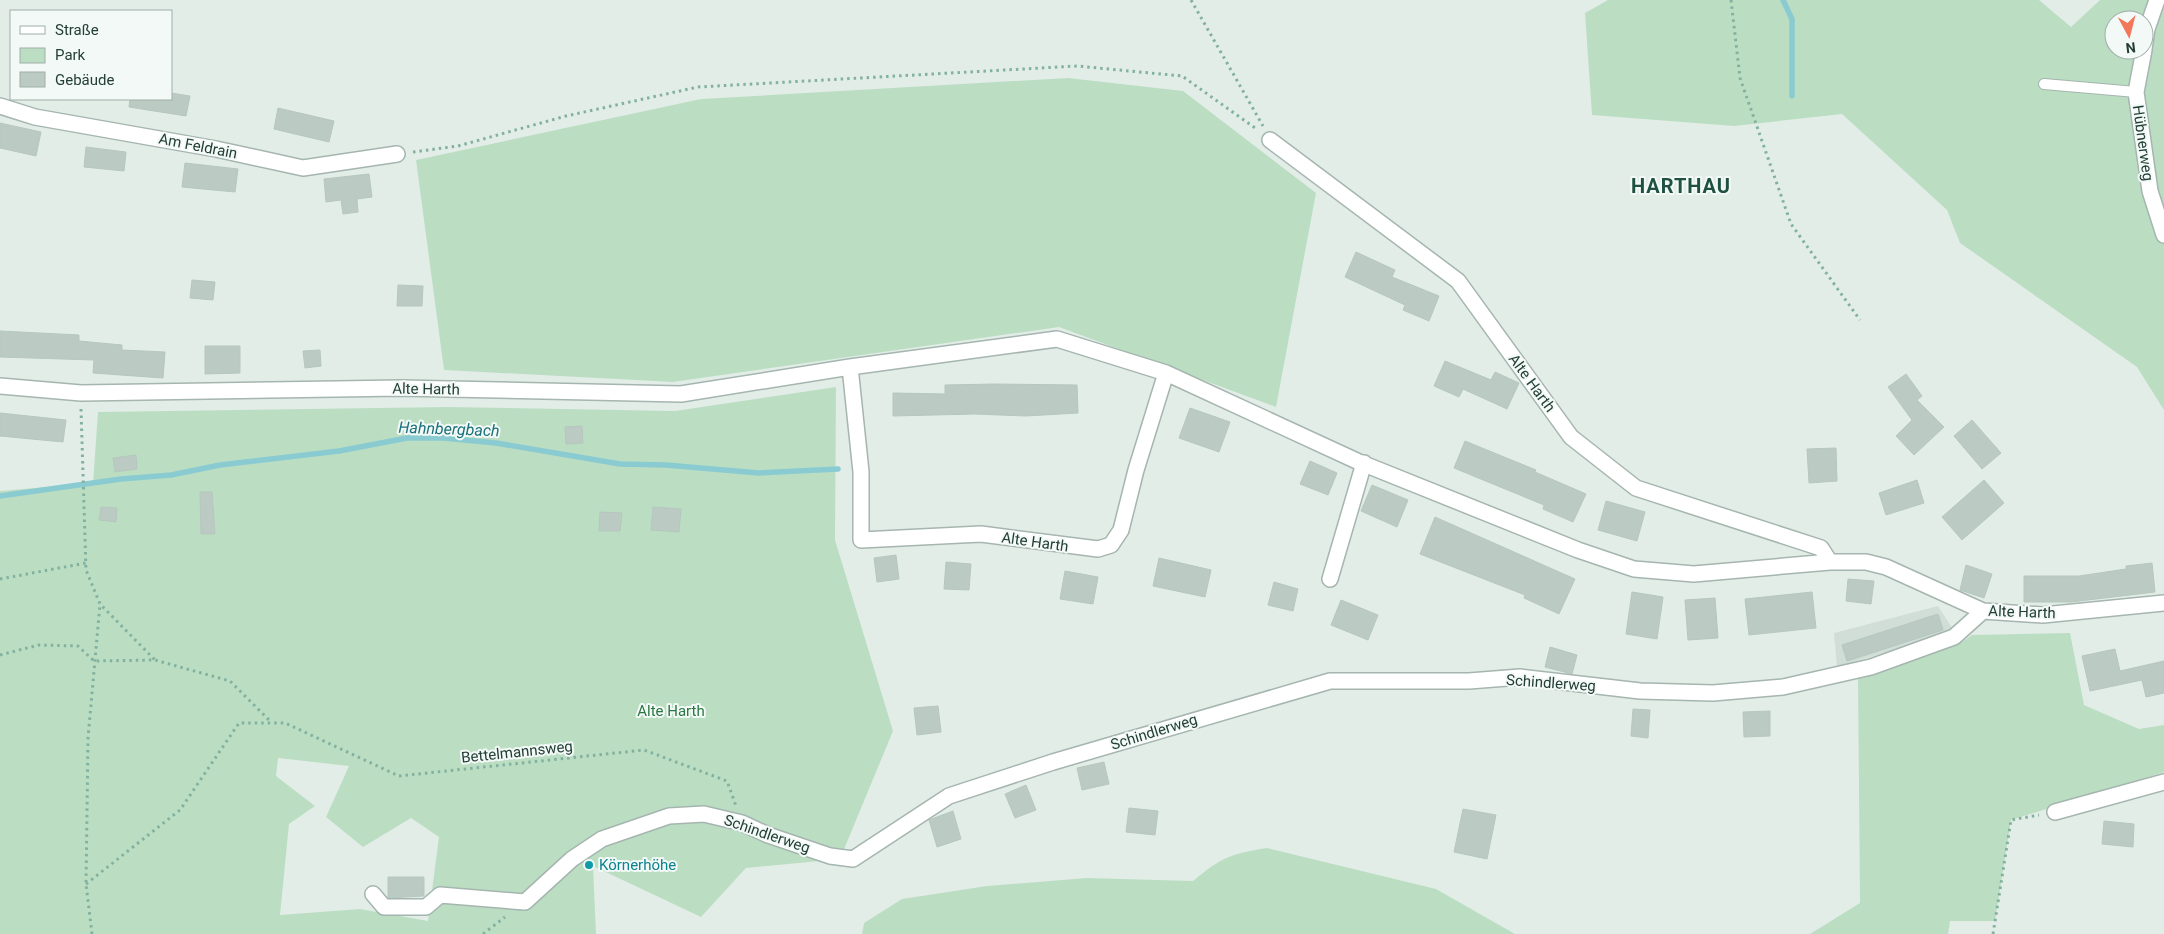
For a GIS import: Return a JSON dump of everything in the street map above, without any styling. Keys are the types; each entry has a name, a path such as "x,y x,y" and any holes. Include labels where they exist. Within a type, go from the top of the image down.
{"street":[{"name":"Hübnerweg","path":"2142,60 2136,92 2150,191 2164,235"},
{"name":"Am Feldrain","path":"0,106 35,117 216,148 302,168 397,154"},
{"name":"Alte Harth","path":"1270,140 1458,281 1571,436 1636,488 1821,548 1830,562"},
{"name":"Alte Harth","path":"0,386 81,393 401,388 681,394 850,367 1057,338 1166,373 1364,464 1578,550 1634,569 1694,574 1830,562 1866,562 1886,567 1983,611 2043,615 2164,604"},
{"name":"Alte Harth","path":"850,367 861,472 861,540 981,534 1098,549 1111,545 1121,530 1136,470 1166,373"},
{"path":"1330,580 1364,464"},
{"name":"Schindlerweg","path":"373,894 384,907 426,907 440,895 525,902 572,859 602,839 669,816 704,814 742,823 768,835 830,856 853,859 949,796 1176,725 1330,681 1469,681 1520,677 1640,691 1713,693 1783,687 1871,667 1954,637 1983,611"},
{"path":"2055,812 2164,782"}],"lane":[{"path":"2044,84 2136,92"}],"path":[{"path":"1191,0 1270,140"},
{"path":"1731,0 1740,78 1791,224 1860,320"},
{"path":"397,154 458,146 566,116 698,87 1077,66 1182,76 1270,140"},
{"path":"81,393 86,570 100,604 155,660"},
{"path":"0,579 86,563"},
{"path":"92,934 86,884 88,738 100,604"},
{"path":"0,655 39,644 78,646 94,661 155,660 230,682 271,722"},
{"name":"Bettelmannsweg","path":"86,884 180,810 239,723 285,723 400,776 644,750 726,781 742,823"},
{"path":"1993,934 2011,820 2055,812"}],"shaded area":[{"path":"1938,606 1954,631 1837,667 1834,633"}],"green space":[{"path":"1608,0 2039,0 2071,27 2100,0 2164,0 2164,410 2137,367 1960,243 1947,210 1842,114 1734,126 1592,115 1585,13"},
{"path":"1068,78 1183,91 1316,193 1276,407 1059,327 673,382 444,370 416,160 701,99"},
{"name":"Alte Harth","path":"836,387 835,540 893,731 840,859 746,868 701,917 593,866 596,934 0,934 0,491 93,483 98,412 446,407 675,411","holes":["278,758 349,766 326,817 363,847 411,818 439,837 428,921 360,909 280,915 289,824 315,806 276,776"]},
{"path":"2070,633 2084,705 2139,729 2164,725 2164,772 2011,820 1995,921 1950,921 1948,934 1810,934 1860,903 1858,679 1959,644 1972,635"},
{"path":"1267,848 1436,889 1515,934 862,934 864,923 902,899 987,886 1087,878 1193,881 1227,858 1244,852"}],"building":[{"path":"172,93 190,96 186,116 129,107 130,100 172,100"},
{"path":"278,108 334,121 329,142 274,129"},
{"path":"0,123 41,132 36,156 0,148"},
{"path":"86,147 126,152 124,171 84,167"},
{"path":"185,163 238,169 235,192 182,187"},
{"path":"369,174 372,197 357,199 358,212 343,214 341,200 326,202 324,179"},
{"path":"1356,252 1395,270 1392,277 1439,296 1429,321 1403,310 1405,305 1345,277"},
{"path":"192,280 215,282 213,300 190,298"},
{"path":"398,285 423,286 422,306 397,306"},
{"path":"0,331 79,335 79,341 122,345 122,350 165,352 163,378 93,373 94,360 0,357"},
{"path":"205,346 240,346 240,373 205,374"},
{"path":"320,350 321,366 305,368 303,351"},
{"path":"1445,361 1491,380 1495,372 1519,383 1507,409 1463,389 1459,397 1434,386"},
{"path":"1906,374 1922,396 1917,400 1944,427 1914,455 1896,436 1912,420 1888,387"},
{"path":"945,385 1077,385 1078,413 1026,416 974,414 893,416 893,393 945,394"},
{"path":"1190,408 1230,422 1219,452 1179,438"},
{"path":"0,413 66,420 63,442 0,436"},
{"path":"1972,420 2001,453 1982,469 1954,436"},
{"path":"582,426 583,443 566,444 565,427"},
{"path":"1465,441 1536,470 1535,472 1586,494 1573,522 1543,509 1544,505 1454,468"},
{"path":"1836,448 1837,481 1809,483 1807,449"},
{"path":"136,455 137,469 115,472 113,458"},
{"path":"1310,461 1337,473 1328,495 1300,484"},
{"path":"1917,480 1924,503 1886,515 1879,493"},
{"path":"1984,480 2004,503 1962,540 1942,517"},
{"path":"1372,485 1408,500 1397,527 1361,511"},
{"path":"200,492 212,492 215,534 201,534"},
{"path":"1606,501 1645,512 1637,541 1598,530"},
{"path":"101,507 117,508 116,522 99,520"},
{"path":"653,507 681,509 679,532 651,530"},
{"path":"600,512 622,513 620,531 599,531"},
{"path":"1435,517 1575,579 1559,614 1524,598 1525,595 1420,554"},
{"path":"896,555 899,579 877,582 874,558"},
{"path":"1159,558 1211,570 1205,597 1153,586"},
{"path":"946,562 971,564 969,590 944,589"},
{"path":"2152,563 2155,592 2071,602 2024,602 2024,576 2079,576 2126,569 2126,566"},
{"path":"1966,565 1992,574 1984,598 1960,590"},
{"path":"1065,571 1098,577 1093,604 1060,599"},
{"path":"1848,579 1874,581 1871,604 1846,601"},
{"path":"1274,582 1298,589 1293,611 1268,605"},
{"path":"1632,592 1663,597 1657,639 1626,634"},
{"path":"1812,592 1816,628 1749,635 1745,599"},
{"path":"1715,598 1718,638 1688,640 1685,600"},
{"path":"1341,600 1378,615 1368,640 1331,625"},
{"path":"1938,614 1943,630 1847,661 1842,645"},
{"path":"1550,647 1577,655 1572,674 1545,667"},
{"path":"2115,649 2120,671 2164,661 2164,693 2146,697 2142,680 2090,691 2082,656"},
{"path":"938,706 941,732 917,735 914,708"},
{"path":"1633,709 1650,710 1648,738 1631,736"},
{"path":"1770,711 1770,736 1744,737 1743,712"},
{"path":"1104,762 1109,784 1082,790 1077,768"},
{"path":"1026,785 1036,810 1015,818 1005,794"},
{"path":"1129,808 1158,811 1155,835 1126,832"},
{"path":"1463,809 1496,815 1487,859 1454,852"},
{"path":"953,811 961,839 937,847 929,820"},
{"path":"2104,821 2134,824 2133,847 2102,844"},
{"path":"388,877 424,877 424,896 388,898"}],"waterway":[{"path":"1783,0 1792,19 1792,96"},
{"name":"Hahnbergbach","path":"0,496 121,479 171,475 220,465 339,451 407,438 443,438 496,443 620,464 666,465 759,473 838,469"}],"place":[{"name":"Körnerhöhe","path":"589,865"}],"district":[{"name":"HARTHAU","path":"1681,186"}]}
